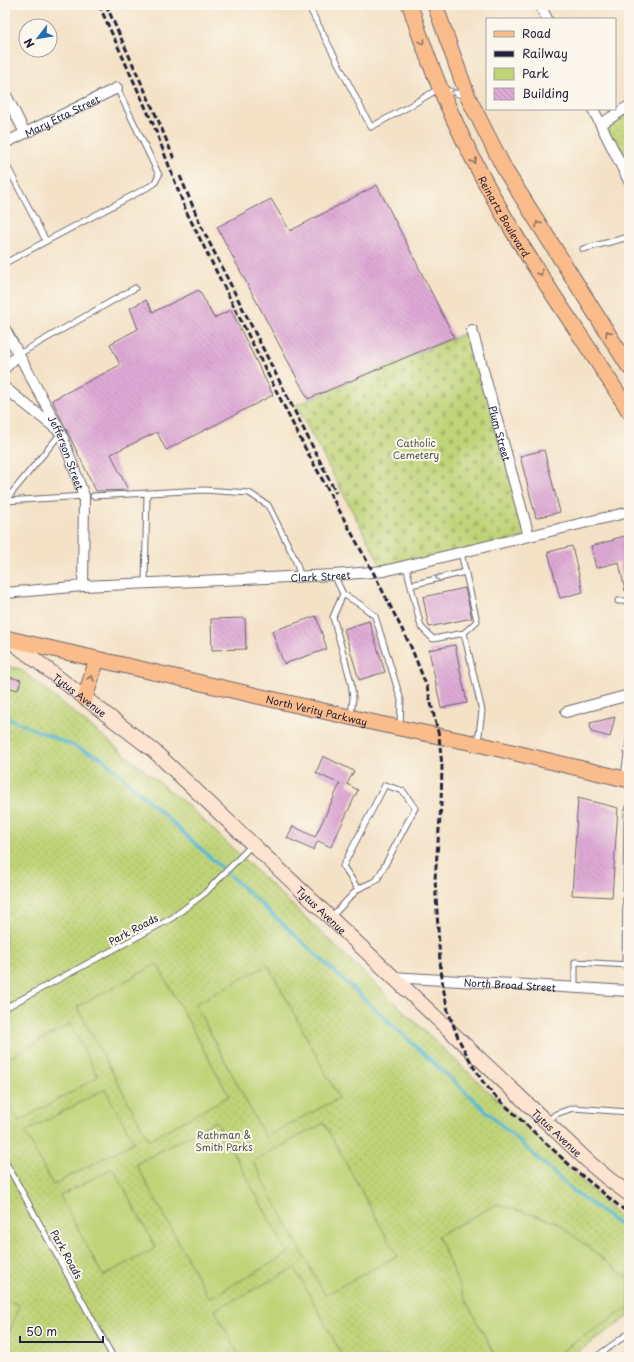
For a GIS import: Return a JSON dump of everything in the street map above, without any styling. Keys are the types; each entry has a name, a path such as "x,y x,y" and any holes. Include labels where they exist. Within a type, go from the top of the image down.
{"main road":[{"name":"Reinartz Boulevard","path":"410,5 440,88 480,173 517,238 629,411"},
{"path":"435,5 468,97 505,170 629,367"},
{"name":"North Verity Parkway","path":"6,638 350,717 478,744 626,779"},
{"path":"85,698 97,659"}],"street":[{"path":"540,5 546,18"},
{"name":"Mary Etta Street","path":"5,143 118,88"},
{"path":"5,93 25,133"},
{"path":"601,124 629,106"},
{"path":"594,110 629,181"},
{"name":"Jefferson Street","path":"5,329 61,433 89,496 83,586"},
{"name":"Plum Street","path":"472,330 529,536"},
{"path":"5,368 19,354"},
{"path":"5,388 61,433"},
{"name":"Clark Street","path":"5,593 83,586 334,575 384,571 629,512"},
{"name":"Tytus Avenue","path":"6,638 154,751 391,977 592,1165 629,1194"},
{"path":"566,712 629,695"},
{"name":"North Broad Street","path":"391,977 629,991"}],"lane":[{"path":"308,5 371,127 440,88 468,97"},
{"path":"5,263 154,184 159,176 118,88"},
{"path":"5,162 46,241"},
{"path":"583,249 629,237"},
{"path":"19,354 135,288"},
{"path":"5,500 61,433"},
{"path":"5,500 204,490 249,493 268,505 295,559 300,576"},
{"path":"145,583 146,493"},
{"path":"406,566 421,627 433,639 464,633 477,621 461,553"},
{"path":"410,585 465,572"},
{"path":"334,575 343,594 375,616 401,700 400,728"},
{"path":"343,594 332,617 351,682 353,698 350,717"},
{"path":"618,602 629,601"},
{"path":"464,633 482,711 478,744"},
{"path":"626,779 629,740"},
{"path":"330,919 358,889 377,880 415,808 403,791 385,785 343,866 358,889"},
{"path":"575,988 575,962 627,965 627,814 629,808"},
{"name":"Park Roads","path":"5,1008 172,918 205,893 253,844"},
{"path":"547,1123 556,1114 573,1108 629,1112"},
{"name":"Park Roads","path":"5,1161 113,1357"},
{"path":"596,1357 629,1332"}],"green space":[{"path":"629,106 629,181 601,124"},
{"name":"Catholic Cemetery","path":"472,330 529,536 384,571 296,405"},
{"name":"Rathman & Smith Parks","path":"5,666 20,669 186,804 629,1225 629,1316 571,1357 5,1357"},
{"path":"157,964 229,1096 149,1140 77,1007"},
{"path":"268,965 339,1098 265,1137 195,1004"},
{"path":"70,1024 98,1077 19,1121 5,1096 5,1060"},
{"path":"105,1089 134,1142 53,1185 25,1132"},
{"path":"216,1121 288,1254 209,1298 136,1164"},
{"path":"324,1123 397,1256 325,1295 253,1161"},
{"path":"113,1168 156,1248 103,1276 60,1196"},
{"path":"497,1204 556,1222 629,1279 629,1307 552,1357 496,1357 465,1299 438,1236"},
{"path":"295,1268 343,1357 240,1357 215,1310"},
{"path":"5,1300 19,1305 5,1345"}],"building":[{"path":"377,185 454,337 308,399 217,227 271,199 290,231"},
{"path":"199,290 214,318 231,310 273,395 166,450 157,432 111,454 128,490 96,491 52,400 120,365 110,344 138,329 130,308 146,300 153,312"},
{"path":"544,450 560,512 536,518 520,456"},
{"path":"629,535 629,591 625,591 619,562 596,568 591,546"},
{"path":"572,546 583,592 560,598 548,552"},
{"path":"465,588 472,618 429,627 423,597"},
{"path":"316,616 327,649 284,664 272,631"},
{"path":"245,618 246,649 212,650 211,619"},
{"path":"369,621 385,672 359,680 344,629"},
{"path":"455,645 467,703 441,708 429,650"},
{"path":"5,676 21,680 18,690 5,687"},
{"path":"615,717 610,737 591,732 590,723"},
{"path":"323,756 354,771 347,784 358,790 331,847 318,841 313,850 287,838 293,826 315,837 340,784 316,773"},
{"path":"578,798 618,808 612,897 572,895"}],"waterway":[{"path":"5,717 102,758 571,1189 629,1232"}],"railway":[{"path":"99,5 154,126 186,211 304,446 373,572 411,647 427,687 439,736 442,766 441,805 435,879 440,961 448,1011 459,1040 483,1082 495,1096 574,1169 629,1213"},
{"path":"106,5 159,122 174,159"},
{"path":"180,176 202,228 336,493"}]}
